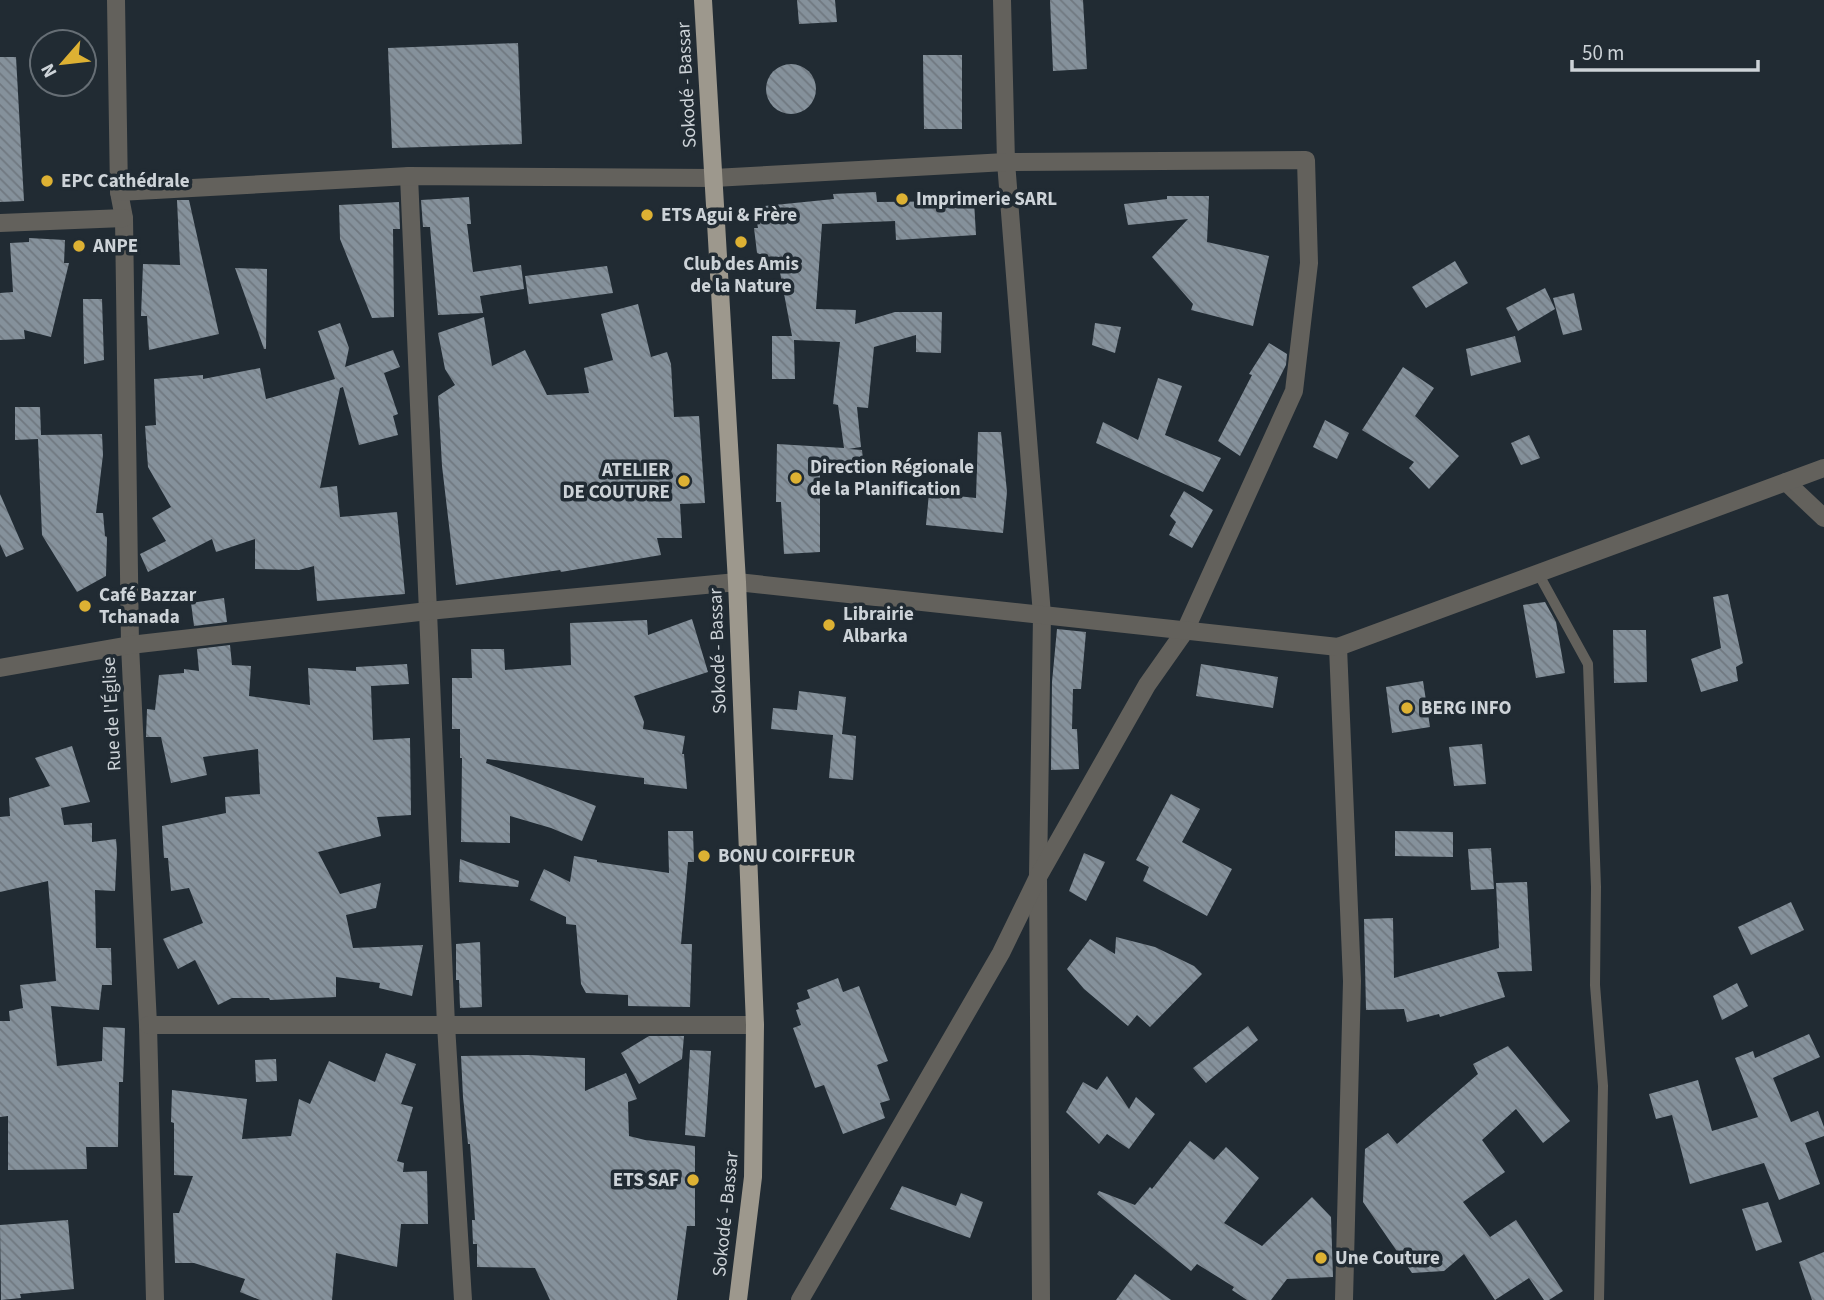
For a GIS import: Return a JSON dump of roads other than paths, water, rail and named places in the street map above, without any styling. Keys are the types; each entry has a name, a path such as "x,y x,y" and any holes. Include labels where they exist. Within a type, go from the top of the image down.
{"main road":[{"name":"Sokodé - Bassar","path":"703,0 737,582 755,1025 754,1177 738,1300"}],"street":[{"name":"Rue de l'Église","path":"116,0 119,191 124,218 130,645 148,1024 155,1300"},
{"path":"1002,0 1006,162 1042,615 1038,877 1041,1300"},
{"path":"119,191 409,176 713,178 1006,162 1306,160 1309,263 1294,391 1185,631 1147,685 1038,877 1001,953 800,1300"},
{"path":"409,176 446,1025 463,1300"},
{"path":"0,223 124,218"},
{"path":"0,668 130,645 428,611 737,582 1338,647 1824,468"},
{"path":"1786,482 1824,518"},
{"path":"1338,647 1352,981 1344,1300"},
{"path":"148,1024 755,1025"}],"lane":[{"path":"1538,573 1588,664 1596,887 1595,985 1603,1086 1599,1300"}],"place":[{"name":"EPC Cathédrale","path":"47,181"},
{"name":"Imprimerie SARL","path":"902,199"},
{"name":"ETS Agui & Frère","path":"647,215"},
{"name":"Club des Amis de la Nature","path":"741,242"},
{"name":"ANPE","path":"79,246"},
{"name":"Direction Régionale de la Planification","path":"796,478"},
{"name":"ATELIER DE COUTURE","path":"684,481"},
{"name":"Café Bazzar Tchanada","path":"85,606"},
{"name":"Librairie Albarka","path":"829,625"},
{"name":"BERG INFO","path":"1407,708"},
{"name":"BONU COIFFEUR","path":"704,856"},
{"name":"ETS SAF","path":"693,1180"},
{"name":"Une Couture","path":"1321,1258"}]}
